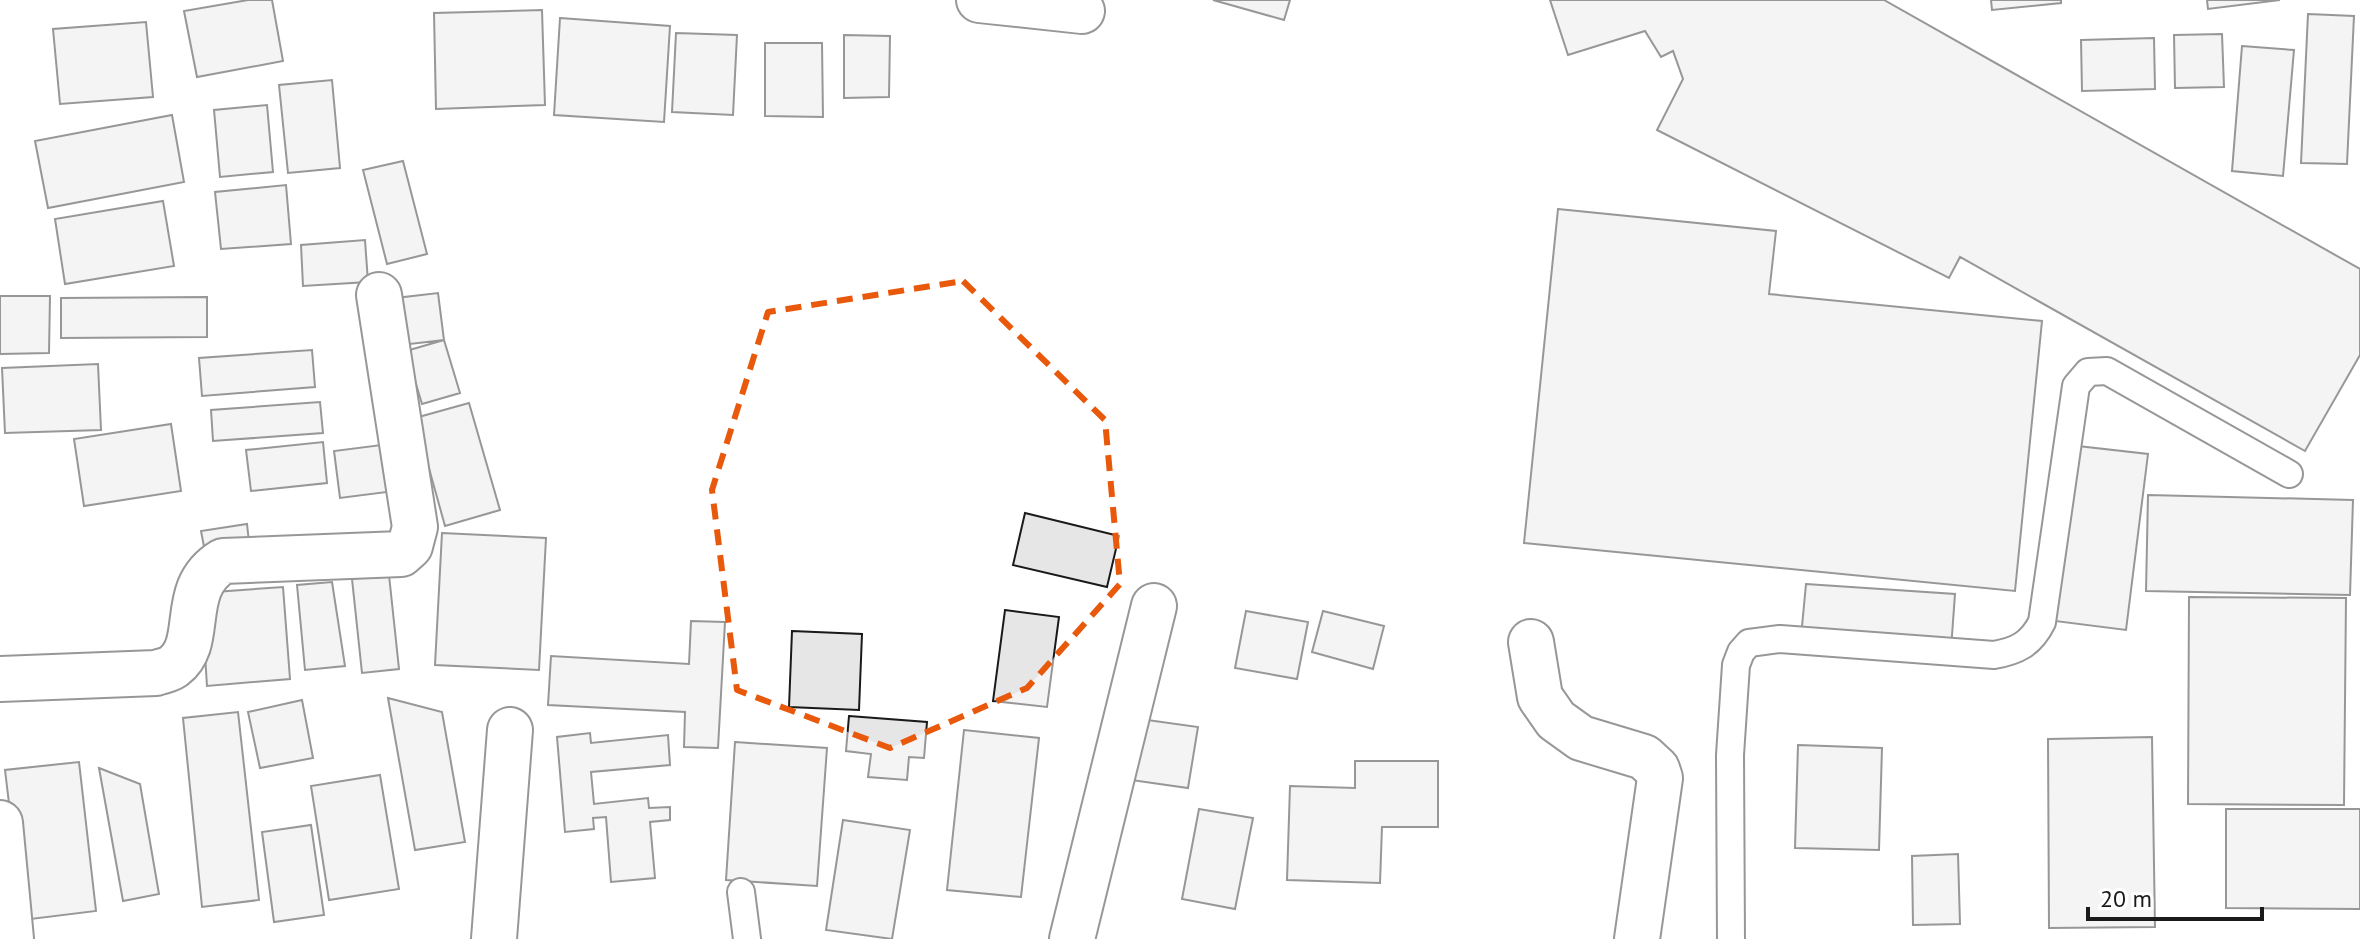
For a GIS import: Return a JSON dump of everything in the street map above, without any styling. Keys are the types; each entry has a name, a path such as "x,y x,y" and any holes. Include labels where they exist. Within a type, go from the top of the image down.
{"street":[{"path":"979,0 1082,11"},
{"path":"0,679 156,673 174,666 187,648 198,585 212,568 223,561 401,554 410,546 415,527 379,295"},
{"path":"1072,939 1154,606"},
{"path":"1531,642 1540,697 1556,720 1581,738 1644,757 1657,769 1660,778 1637,939"},
{"path":"494,939 510,730"},
{"path":"0,823 11,939"}],"lane":[{"path":"1731,939 1730,755 1736,665 1749,643 1780,639 1994,655 2024,646 2035,637 2042,622 2076,386 2088,372 2107,371 2289,474"},
{"path":"741,892 747,939"}],"highlighted area":[{"path":"963,281 1105,420 1120,584 1027,688 890,748 737,690 712,490 768,312"}],"building":[{"path":"248,0 272,0 283,61 197,77 184,11"},
{"path":"1213,0 1290,0 1284,20"},
{"path":"1550,0 1884,0 2360,269 2360,355 2305,451 1960,257 1949,278 1657,130 1683,79 1673,51 1661,57 1645,31 1568,55"},
{"path":"1991,0 2061,0 2061,3 1992,10"},
{"path":"2207,0 2280,0 2208,9"},
{"path":"542,10 545,105 436,109 434,13"},
{"path":"2308,14 2354,16 2347,164 2301,163"},
{"path":"560,18 670,26 664,122 554,115"},
{"path":"146,22 153,97 60,104 53,29"},
{"path":"676,33 737,35 733,115 672,112"},
{"path":"2222,34 2224,87 2175,88 2174,35"},
{"path":"844,35 890,36 889,97 844,98"},
{"path":"2154,38 2155,89 2082,91 2081,40"},
{"path":"765,43 822,43 823,117 765,116"},
{"path":"2242,46 2294,50 2283,176 2232,171"},
{"path":"332,80 340,168 288,173 279,85"},
{"path":"267,105 273,172 220,177 214,110"},
{"path":"172,115 184,182 48,208 35,141"},
{"path":"403,161 427,254 387,264 363,170"},
{"path":"286,185 291,244 221,249 215,192"},
{"path":"163,201 174,266 65,284 55,219"},
{"path":"1558,209 1776,231 1769,294 2042,321 2015,591 1524,543"},
{"path":"365,240 368,282 303,286 301,245"},
{"path":"438,293 444,340 401,345 396,298"},
{"path":"0,296 50,296 49,353 0,354"},
{"path":"207,297 207,337 61,338 61,298"},
{"path":"444,340 460,393 422,404 406,351"},
{"path":"312,350 315,387 202,396 199,358"},
{"path":"98,364 101,430 5,433 2,368"},
{"path":"320,402 323,433 213,441 211,410"},
{"path":"469,403 500,510 445,526 415,418"},
{"path":"171,424 181,491 84,506 74,439"},
{"path":"323,442 327,483 251,491 246,450"},
{"path":"389,444 395,491 340,498 334,451"},
{"path":"2069,445 2148,454 2126,630 2047,620"},
{"path":"2148,495 2353,500 2350,595 2146,591"},
{"path":"1025,513 1119,536 1107,587 1013,565"},
{"path":"247,524 250,551 206,557 201,531"},
{"path":"442,533 546,538 539,670 435,665"},
{"path":"389,575 399,669 362,673 352,579"},
{"path":"332,582 345,666 305,670 297,585"},
{"path":"1806,584 1955,594 1951,649 1801,637"},
{"path":"283,587 290,679 207,686 201,593"},
{"path":"2189,597 2346,598 2344,805 2188,804"},
{"path":"1005,610 1059,617 1047,707 993,701"},
{"path":"1246,611 1308,622 1297,679 1235,668"},
{"path":"1323,611 1384,626 1373,669 1312,652"},
{"path":"691,621 725,622 718,748 684,747 685,712 548,705 551,656 689,664"},
{"path":"792,631 862,634 859,710 789,707"},
{"path":"388,698 442,712 465,842 415,850"},
{"path":"302,700 313,758 260,768 248,712"},
{"path":"238,712 259,900 202,907 183,718"},
{"path":"849,716 927,722 924,758 909,757 907,780 868,777 871,754 846,751"},
{"path":"1133,718 1198,727 1188,788 1124,779"},
{"path":"964,730 1039,738 1021,897 947,890"},
{"path":"590,733 591,743 668,735 670,765 591,772 594,804 648,798 649,808 670,807 670,820 650,822 655,878 611,882 606,817 593,818 594,829 565,832 557,737"},
{"path":"2152,737 2155,927 2049,928 2048,739"},
{"path":"735,742 827,748 817,886 726,880"},
{"path":"1798,745 1882,748 1879,850 1795,848"},
{"path":"1355,761 1438,761 1438,827 1382,827 1380,883 1287,880 1290,786 1355,788"},
{"path":"79,762 96,911 23,920 5,770"},
{"path":"99,768 140,784 159,894 123,901"},
{"path":"380,775 399,889 329,900 311,786"},
{"path":"1199,809 1253,818 1235,909 1182,899"},
{"path":"2226,809 2360,809 2360,909 2226,908"},
{"path":"843,820 910,830 892,939 826,930"},
{"path":"311,825 324,915 274,922 262,832"},
{"path":"1958,854 1960,924 1913,925 1912,856"}]}
